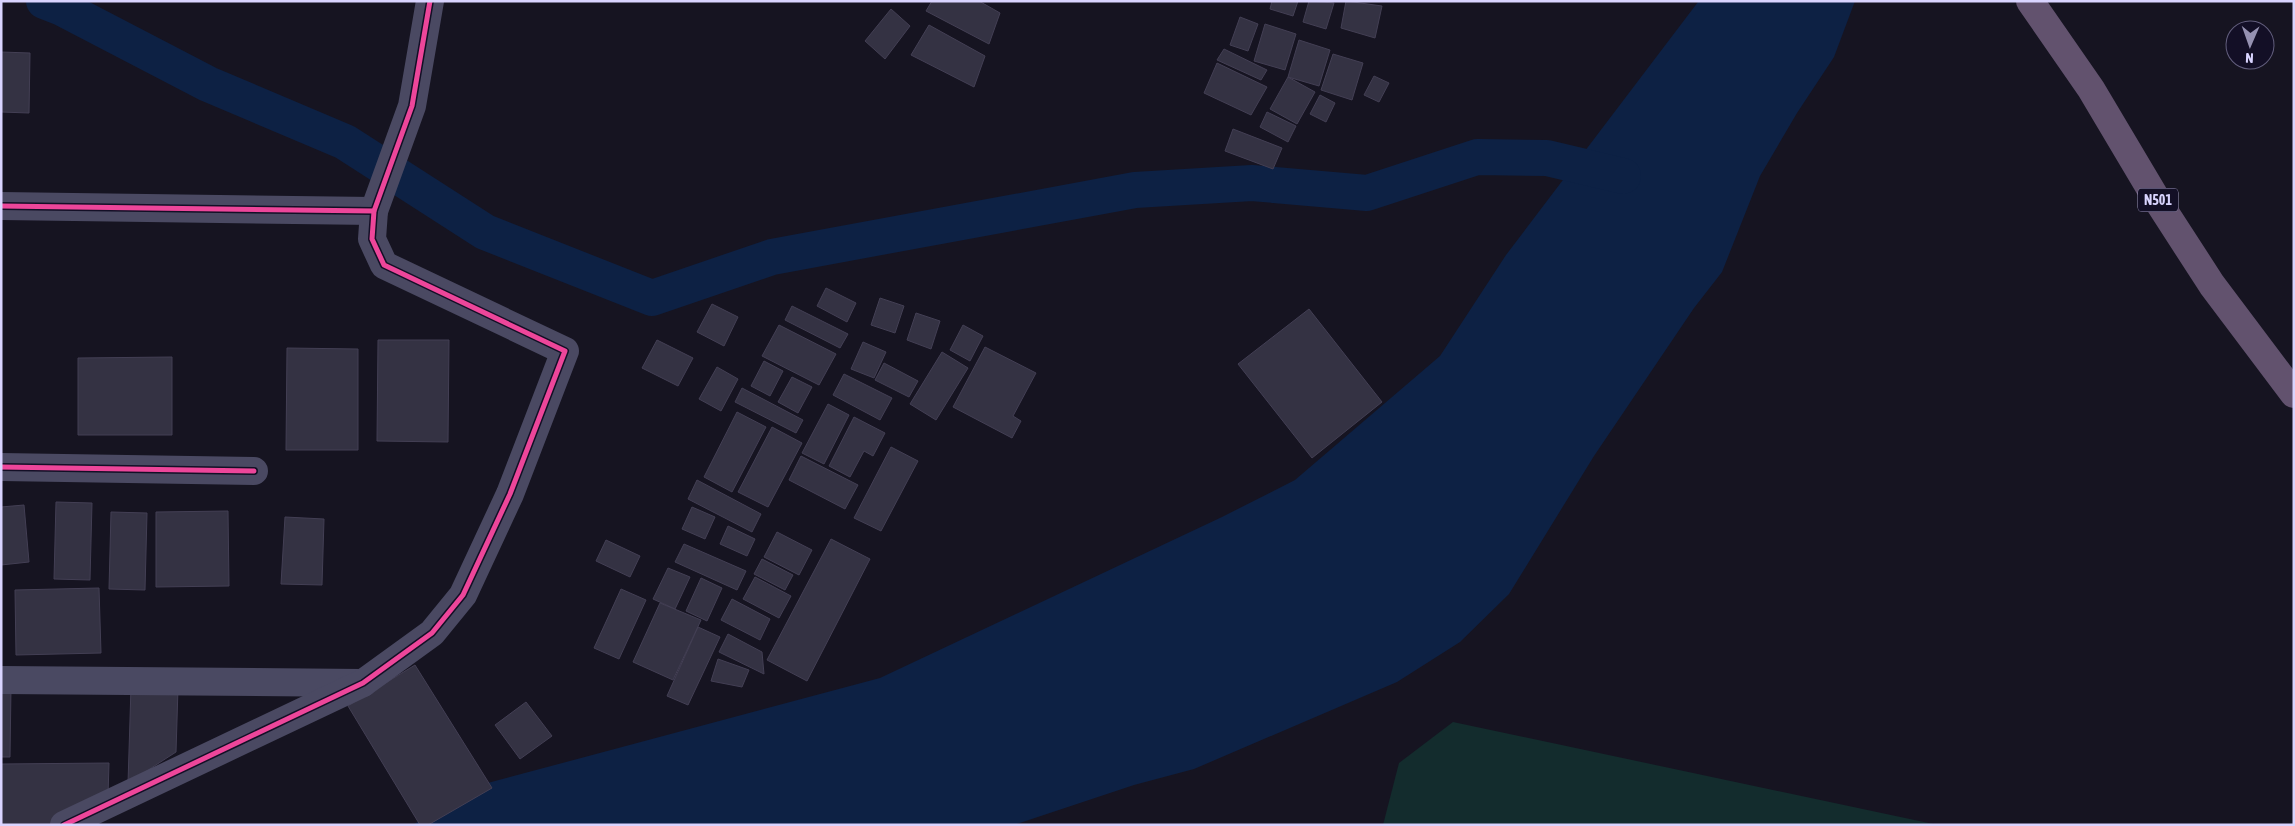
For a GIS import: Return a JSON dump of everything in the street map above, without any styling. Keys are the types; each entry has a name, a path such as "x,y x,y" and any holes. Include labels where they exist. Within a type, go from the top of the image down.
{"highway":[{"name":"N501","path":"2030,1 2091,89 2157,200 2212,285 2285,386 2294,394"}],"street":[{"path":"64,825 363,683 432,633 463,595 510,494 565,351 384,265 372,239 374,210 412,106 430,1"},
{"path":"1,206 374,210"},
{"path":"1,466 254,471"},
{"path":"1,680 363,683"}],"green space":[{"path":"1453,722 1938,825 1383,825 1399,763"}],"water":[{"path":"1855,1 1834,57 1797,113 1760,176 1722,272 1694,308 1594,456 1509,594 1460,642 1397,682 1194,769 1134,785 1014,825 413,825 469,788 880,678 1222,517 1295,480 1440,356 1506,255 1698,2"}],"building":[{"path":"932,1 979,1 1000,13 989,44 926,11"},
{"path":"1272,1 1298,1 1293,16 1270,9"},
{"path":"1309,1 1334,3 1326,29 1303,22"},
{"path":"1346,1 1382,6 1375,38 1341,28"},
{"path":"891,9 910,26 885,59 865,41"},
{"path":"1240,17 1258,24 1248,51 1230,45"},
{"path":"1265,24 1296,34 1285,70 1254,61"},
{"path":"929,25 985,56 974,87 911,55"},
{"path":"1299,40 1330,50 1319,86 1288,77"},
{"path":"1224,49 1267,70 1261,80 1217,60"},
{"path":"1,52 30,53 29,113 1,112"},
{"path":"1333,54 1363,63 1352,100 1321,90"},
{"path":"1217,63 1267,87 1251,115 1204,93"},
{"path":"1374,76 1389,83 1379,102 1364,95"},
{"path":"1288,77 1315,92 1297,124 1270,109"},
{"path":"1320,95 1335,103 1326,122 1310,114"},
{"path":"1267,112 1296,126 1288,142 1260,127"},
{"path":"1233,129 1282,148 1273,169 1225,151"},
{"path":"826,288 856,303 847,322 817,306"},
{"path":"880,298 904,306 895,333 871,325"},
{"path":"712,304 738,317 724,346 697,332"},
{"path":"792,306 848,334 840,348 785,320"},
{"path":"1309,309 1382,402 1312,458 1238,364"},
{"path":"916,313 940,321 931,349 907,340"},
{"path":"779,325 836,354 819,385 762,356"},
{"path":"963,325 983,336 970,361 950,350"},
{"path":"378,340 449,340 448,442 377,441"},
{"path":"657,340 693,358 678,386 642,368"},
{"path":"863,342 886,352 874,378 851,369"},
{"path":"985,347 1036,373 1013,416 1021,421 1012,438 953,407"},
{"path":"287,348 358,349 358,450 286,450"},
{"path":"942,352 968,368 936,420 910,404"},
{"path":"172,357 172,435 78,435 78,358"},
{"path":"764,361 783,371 770,396 751,386"},
{"path":"884,363 918,381 909,397 875,380"},
{"path":"717,367 738,379 721,411 699,399"},
{"path":"844,374 892,398 880,420 833,395"},
{"path":"792,377 812,387 798,413 778,402"},
{"path":"742,388 803,420 796,433 735,402"},
{"path":"828,404 849,415 824,464 802,453"},
{"path":"737,412 766,427 732,492 704,477"},
{"path":"854,417 885,433 873,456 864,451 850,477 829,466"},
{"path":"772,427 802,443 768,507 738,492"},
{"path":"891,447 918,461 881,531 854,518"},
{"path":"801,456 858,485 845,509 789,480"},
{"path":"697,480 761,514 752,532 688,499"},
{"path":"56,502 92,503 90,580 54,579"},
{"path":"24,505 29,562 1,565 1,507"},
{"path":"692,507 715,517 705,539 682,529"},
{"path":"228,511 229,586 156,587 156,512"},
{"path":"111,512 147,513 145,590 109,589"},
{"path":"285,517 324,519 322,585 281,584"},
{"path":"728,526 755,539 747,556 720,544"},
{"path":"777,532 812,550 799,575 764,557"},
{"path":"831,539 870,559 807,681 767,660"},
{"path":"606,540 640,556 630,577 596,561"},
{"path":"684,544 746,571 737,590 675,562"},
{"path":"762,559 793,575 785,590 754,574"},
{"path":"668,568 690,577 675,609 653,599"},
{"path":"755,577 791,596 779,618 743,599"},
{"path":"701,578 722,588 707,621 686,611"},
{"path":"99,588 101,653 16,655 15,590"},
{"path":"621,589 646,600 619,659 594,648"},
{"path":"732,599 770,619 760,640 721,620"},
{"path":"660,603 701,620 673,680 633,662"},
{"path":"698,627 720,637 688,705 667,696"},
{"path":"728,634 762,652 764,674 719,652"},
{"path":"718,659 749,670 742,687 711,681"},
{"path":"415,665 492,788 428,825 420,825 348,706"},
{"path":"1,687 11,687 10,757 1,757"},
{"path":"131,687 178,688 176,752 128,783"},
{"path":"526,702 552,736 520,759 495,725"},
{"path":"109,763 108,796 52,825 1,825 1,764"}],"waterway":[{"path":"44,1 62,8 208,84 345,142 485,232 652,298 772,257 1135,190 1252,183 1367,193 1477,157 1547,158 1623,176"}],"cycle path":[{"path":"64,825 363,683 432,633 463,595 510,494 565,351 384,265 372,239 374,211 412,106 430,1"},
{"path":"1,206 374,211"},
{"path":"1,467 254,471"}]}
